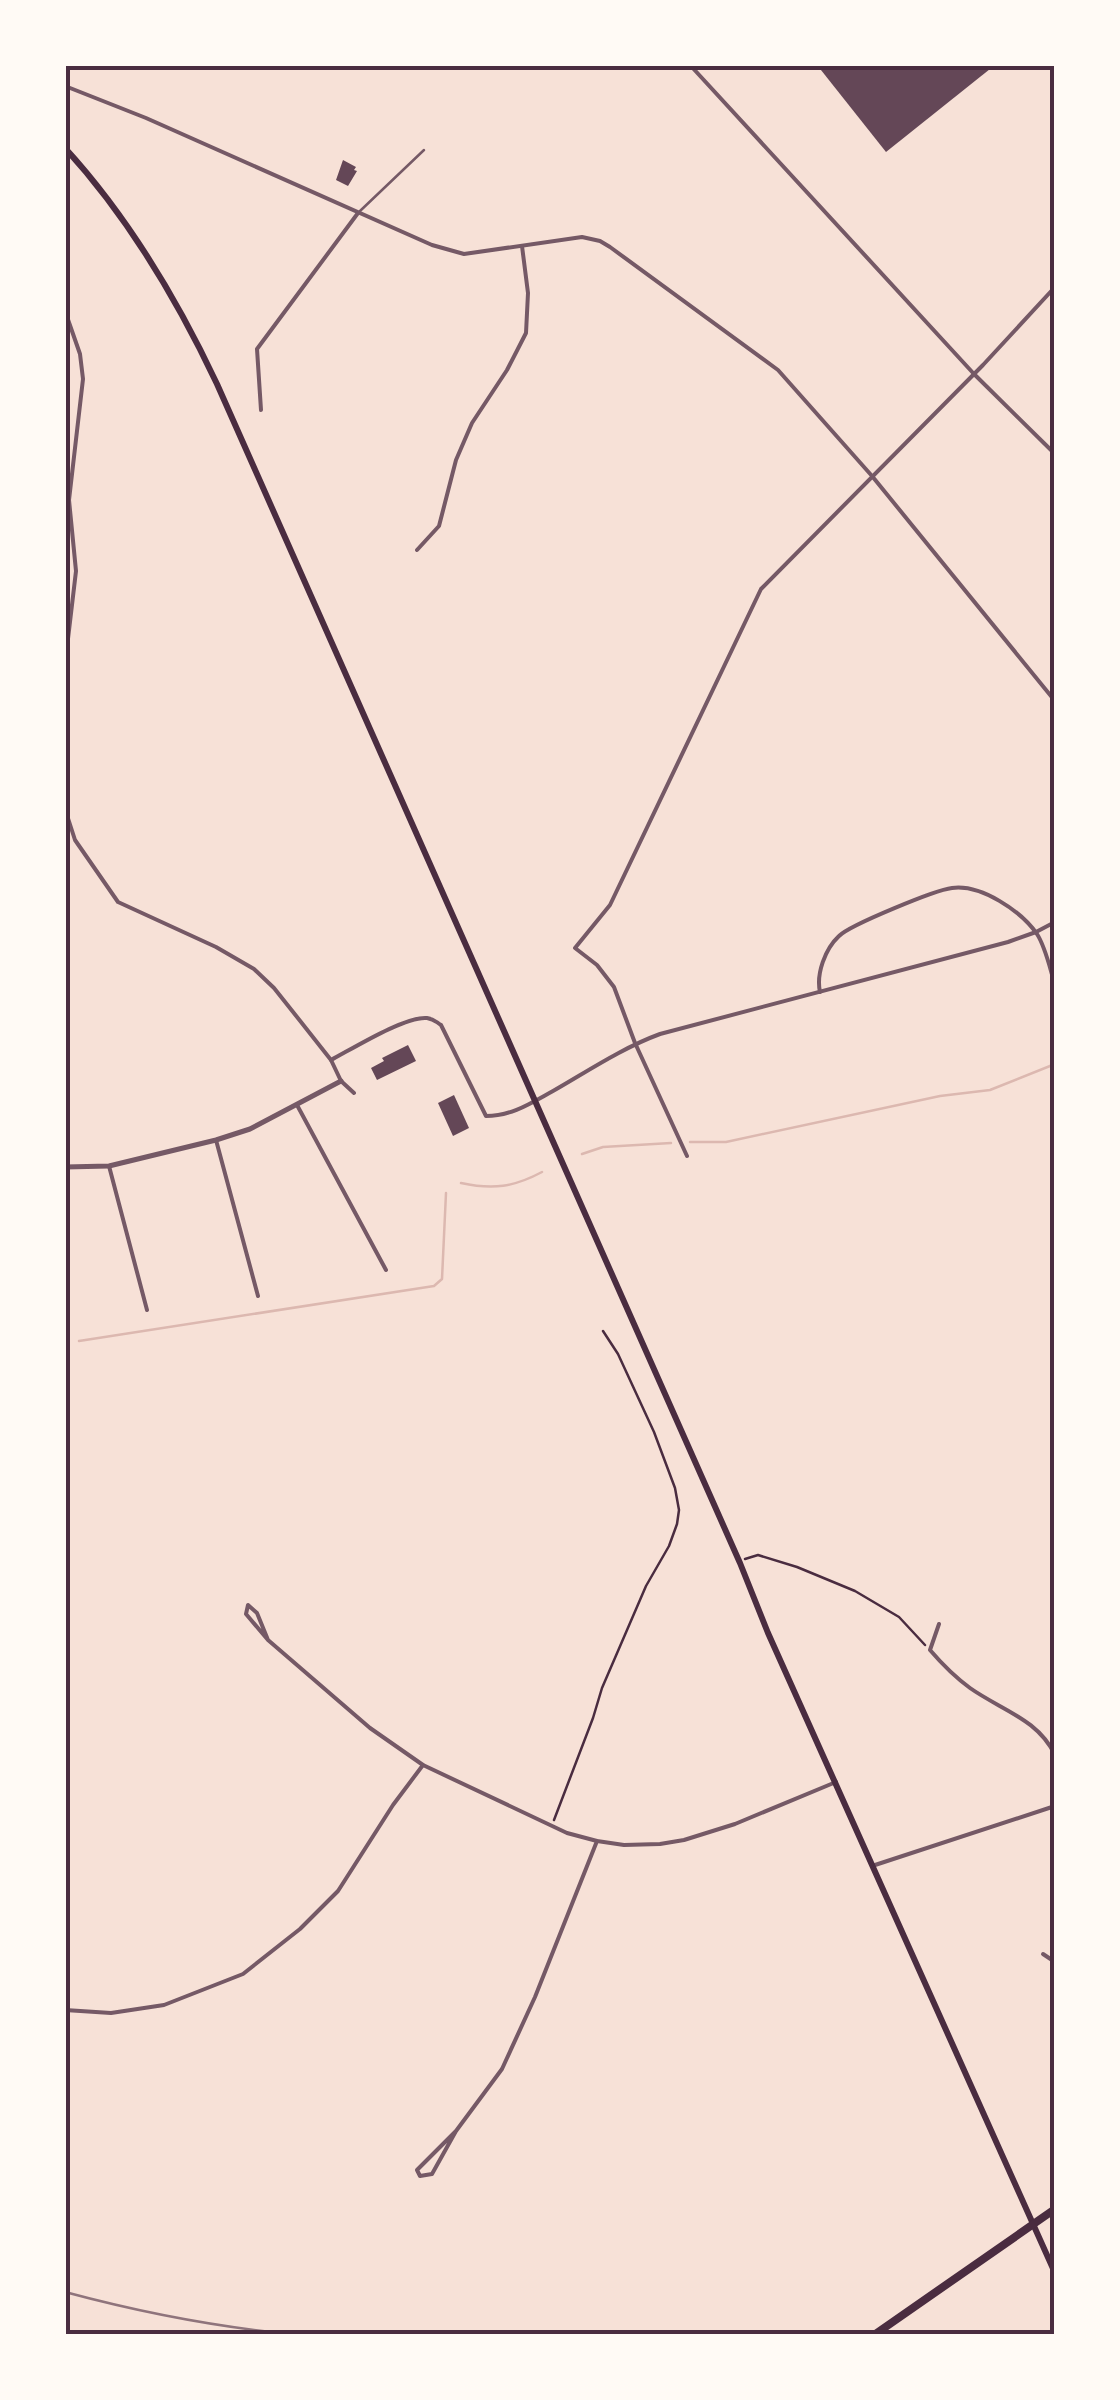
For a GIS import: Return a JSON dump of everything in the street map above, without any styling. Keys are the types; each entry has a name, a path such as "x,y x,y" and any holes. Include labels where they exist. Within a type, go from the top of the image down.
{"highway":[{"path":"874,2335 1055,2209"}],"main road":[{"path":"65,148 139,244 190,326 1055,2273"},
{"path":"1040,2237 1055,2265"}],"street":[{"path":"690,65 974,374 1055,454"},
{"path":"65,86 432,245 464,254 582,237 610,247 778,370 872,476 1055,700"},
{"path":"261,410 257,348 358,213"},
{"path":"417,550 439,526 456,460 472,424 526,333 528,293 522,246"},
{"path":"687,1156 635,1043 614,986 597,965 575,948 610,904 761,588 974,374 1055,286"},
{"path":"65,311 80,354 83,378 69,500 76,571 65,664"},
{"path":"65,808 75,840 118,902 254,969 274,988 330,1060 341,1081 354,1093"},
{"path":"820,992 817,979 839,935 914,900 954,888 999,899 1036,932 1055,985"},
{"path":"330,1060 401,1024 432,1019 441,1025 486,1116 498,1116 522,1110 635,1043 660,1034 1008,942 1055,922"},
{"path":"65,1167 109,1166 216,1140 250,1129 341,1081"},
{"path":"296,1105 386,1270"},
{"path":"216,1140 258,1296"},
{"path":"109,1166 147,1310"},
{"path":"268,1640 257,1613 248,1606 246,1614 268,1640 358,1718 423,1765 552,1826 597,1841 660,1844 684,1840 836,1782"},
{"path":"939,1624 930,1650 971,1689 1033,1726 1055,1755"},
{"path":"65,2010 111,2012 164,2005 243,1974 300,1929 338,1891 423,1765"},
{"path":"872,1866 1055,1806"},
{"path":"456,2132 417,2170 420,2176 432,2174 456,2132 502,2069 536,1997 597,1841"},
{"path":"1044,1954 1055,1962"}],"lane":[{"path":"358,213 424,150"}],"path":[{"path":"552,1826 602,1688 678,1524 675,1488 654,1432 618,1354 603,1331"},
{"path":"740,1563 758,1555 855,1591 899,1617 930,1650"}],"building":[{"path":"817,65 995,65 886,152"},
{"path":"343,160 357,171 348,186 336,180"},
{"path":"408,1045 416,1061 377,1080 371,1068"},
{"path":"454,1095 469,1128 453,1136 438,1103"}],"waterway":[{"path":"690,1142 726,1142 940,1096 990,1090 1055,1064"},
{"path":"582,1154 603,1147 671,1143"},
{"path":"461,1183 503,1186 542,1172"},
{"path":"79,1341 434,1286 442,1279 446,1193"}],"railway":[{"path":"65,2292 182,2319 301,2335"}]}
